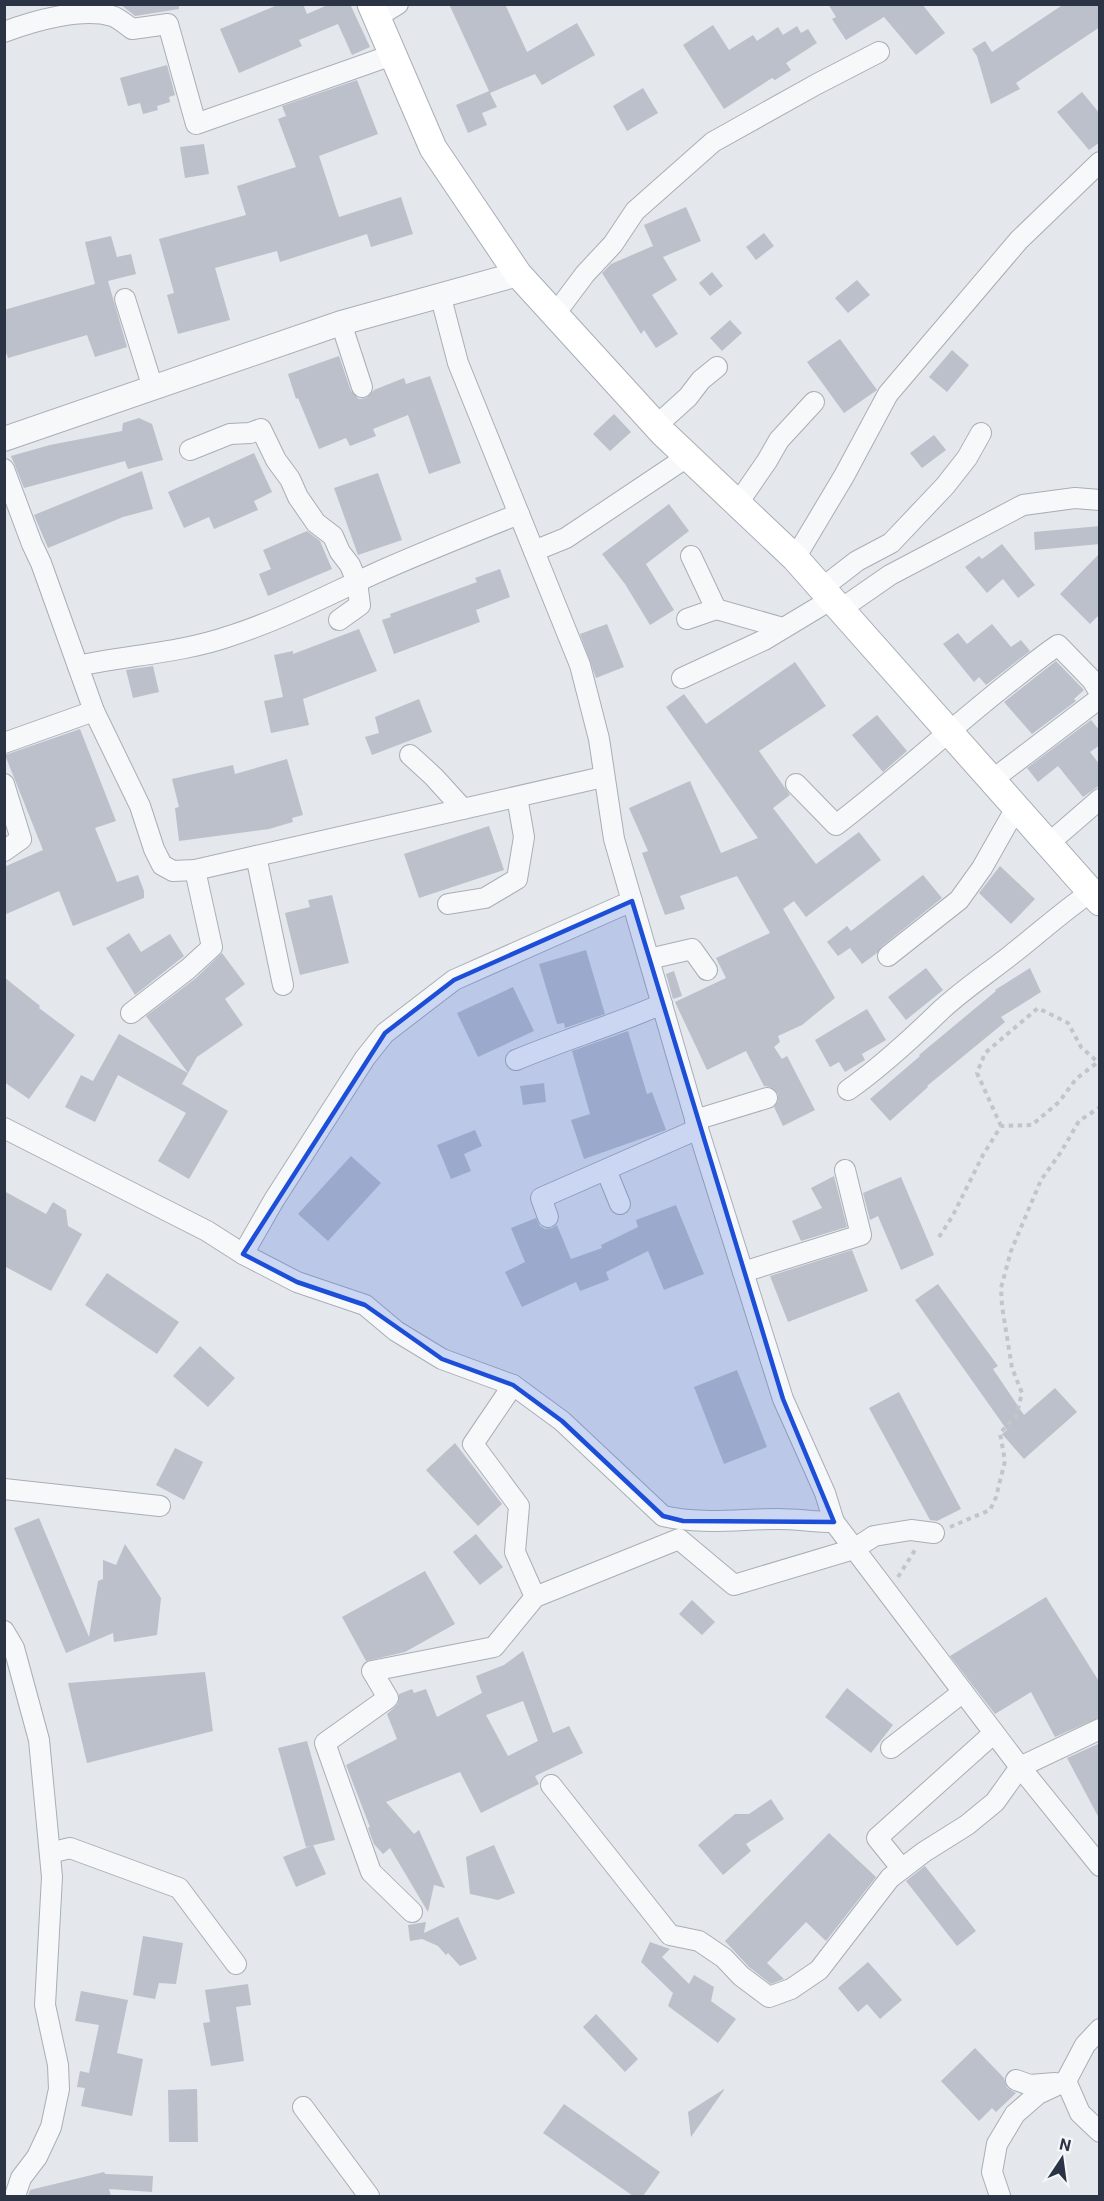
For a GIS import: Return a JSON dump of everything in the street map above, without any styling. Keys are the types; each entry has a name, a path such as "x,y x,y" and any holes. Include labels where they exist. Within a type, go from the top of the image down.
{"main road":[{"path":"382,9 392,55 433,147 518,274 656,426 795,558 1095,897"}],"street":[{"path":"4,32 74,13 96,4"},
{"path":"74,13 112,16 132,29 168,24 196,124 392,55"},
{"path":"555,314 585,274 613,244 635,211 713,142 879,52"},
{"path":"795,558 844,476 888,394 1019,240 1100,162"},
{"path":"4,439 342,323 518,274"},
{"path":"440,294 458,363 580,665 599,739 614,839 697,1124 783,1399 825,1493 834,1522 1020,1767 1100,1866"},
{"path":"125,299 153,388"},
{"path":"342,323 362,387"},
{"path":"656,426 717,367"},
{"path":"738,504 767,461 778,440 814,402"},
{"path":"190,450 230,434 250,433 261,429 298,497 316,523 333,536 357,582 360,605 339,620"},
{"path":"831,598 857,561 891,543 945,486 967,458 981,433"},
{"path":"534,551 566,538 687,457"},
{"path":"4,469 94,711 140,806 154,849 162,865 173,871 195,870 603,777"},
{"path":"682,678 764,640 831,598 890,575 1023,505 1074,498 1100,500"},
{"path":"78,666 113,658 184,649 230,636 311,604 357,582 519,514"},
{"path":"691,556 716,609"},
{"path":"687,619 716,609 783,628"},
{"path":"796,784 836,825 889,784 948,731 1058,645 1092,680 1100,695 992,780"},
{"path":"4,743 94,711"},
{"path":"410,755 463,809"},
{"path":"4,784 21,839 4,851"},
{"path":"448,904 485,898 517,879 524,837 517,797"},
{"path":"1048,844 1100,799"},
{"path":"888,956 959,900 982,868 1016,808"},
{"path":"256,856 283,985"},
{"path":"130,1013 179,976 212,947 195,870"},
{"path":"848,1090 916,1036 940,1012 1065,910 1095,897"},
{"path":"243,1254 274,1200 352,1077 385,1033 454,980 632,901"},
{"path":"649,959 692,949 708,970"},
{"path":"516,1060 567,1039 623,1021 662,1004"},
{"path":"548,1216 541,1198 606,1170 697,1124 767,1098"},
{"path":"4,1128 207,1231 243,1254 297,1282 365,1305 396,1331 442,1359 513,1385 562,1421 663,1516 683,1521 729,1522 780,1519 834,1522"},
{"path":"606,1170 620,1204"},
{"path":"743,1272 861,1235 845,1170"},
{"path":"513,1385 473,1444 519,1506 515,1552 535,1597"},
{"path":"4,1489 160,1506"},
{"path":"412,1912 371,1872 325,1743 388,1698 372,1671 494,1647 535,1597 679,1539 734,1585 854,1549 874,1536 911,1530 934,1533"},
{"path":"4,1631 14,1648 39,1740 52,1877 45,2005 58,2065 59,2089 51,2127 37,2157 21,2178 15,2196"},
{"path":"891,1748 963,1692"},
{"path":"551,1785 670,1935 699,1941 724,1958 741,1976 769,1997 791,1989 819,1970 890,1878 924,1851 967,1825 995,1802 1020,1767 1100,1729"},
{"path":"902,1869 877,1838 994,1733"},
{"path":"50,1853 70,1848 179,1888 236,1964"},
{"path":"1000,2196 992,2172 997,2144 1015,2114 1038,2094 1066,2081 1085,2045 1100,2029"},
{"path":"1016,2080 1030,2085 1066,2081"},
{"path":"1066,2081 1080,2113 1100,2132"},
{"path":"303,2107 369,2196"}],"path":[{"path":"1038,1008 1068,1023 1081,1047 1099,1062 1076,1079 1059,1102 1032,1125 1001,1126 977,1073 985,1053 1038,1008"},
{"path":"888,1594 915,1549 934,1533 990,1510 996,1497 1005,1461 1000,1433 1016,1416 1022,1393 1012,1368 1001,1288 1011,1251 1041,1180 1079,1122 1100,1107"},
{"path":"939,1237 1001,1126"}],"highlighted area":[{"path":"632,901 783,1399 834,1522 683,1521 663,1516 562,1421 513,1385 442,1359 365,1305 297,1282 243,1254 385,1033 454,980"}],"building":[{"path":"120,4 179,4 179,9 135,16"},
{"path":"280,4 303,4 307,14 330,4 350,4 370,47 352,55 338,24 299,40 302,46 239,73 220,29"},
{"path":"449,4 505,4 527,52 577,23 595,55 542,85 535,74 490,93 497,107 482,113 487,125 468,133 456,105 489,91"},
{"path":"828,4 922,4 945,33 916,55 884,17 846,40 832,19 836,17"},
{"path":"1064,4 1100,4 1100,27 1016,83 1020,89 991,104 977,56 972,49 985,41 992,52"},
{"path":"713,25 729,50 753,35 757,41 778,27 783,35 797,26 801,33 808,29 817,43 786,63 791,70 775,80 772,78 724,109 683,45"},
{"path":"167,65 175,95 169,97 170,102 157,106 158,110 143,114 140,103 128,106 120,78"},
{"path":"357,80 378,134 319,156 339,217 401,197 413,234 371,247 367,234 280,262 277,251 215,268 230,320 178,334 167,295 174,293 159,239 246,215 237,186 296,167 278,119 286,116 282,106"},
{"path":"643,88 658,113 627,131 613,106"},
{"path":"1082,92 1100,114 1100,142 1089,150 1057,112"},
{"path":"204,144 209,174 185,178 180,147"},
{"path":"686,207 701,241 663,257 677,280 652,295 678,334 656,348 644,330 641,334 602,273 611,264 653,246 644,225"},
{"path":"764,233 774,246 756,260 746,247"},
{"path":"111,236 117,257 131,254 136,274 108,281 127,347 95,357 87,335 8,358 4,347 4,310 95,284 85,242"},
{"path":"712,272 723,286 710,296 699,283"},
{"path":"857,280 870,295 848,313 835,298"},
{"path":"730,320 742,333 722,351 710,338"},
{"path":"840,339 877,390 844,413 807,362"},
{"path":"952,350 969,365 947,392 929,377"},
{"path":"339,356 351,391 359,399 366,398 374,390 404,378 406,384 430,376 461,463 429,474 408,415 373,429 376,436 350,446 346,438 319,449 298,398 296,399 288,374"},
{"path":"614,414 631,432 610,451 593,434"},
{"path":"139,418 152,424 163,460 128,469 125,461 24,488 11,456 50,445 122,431 123,423"},
{"path":"934,435 946,450 922,468 910,453"},
{"path":"254,453 272,492 254,501 258,510 214,529 209,517 184,528 168,492"},
{"path":"142,471 153,509 123,517 48,548 34,515"},
{"path":"378,473 402,540 358,555 334,488"},
{"path":"669,504 689,531 646,564 674,610 650,625 625,584 602,554"},
{"path":"1100,526 1100,544 1035,550 1034,532"},
{"path":"307,531 320,541 332,569 268,596 259,574 271,569 263,550"},
{"path":"1002,544 1035,585 1018,598 1003,579 987,593 965,567 979,556 982,559"},
{"path":"1100,553 1100,614 1090,624 1060,594"},
{"path":"500,569 510,597 476,610 480,622 394,654 382,620 391,617 390,614 477,582 475,578"},
{"path":"607,624 624,667 596,678 580,634"},
{"path":"992,624 1011,647 1021,640 1030,651 986,685 979,677 974,682 943,644 958,633 967,644"},
{"path":"359,629 377,671 303,699 309,725 271,733 264,701 283,697 274,655 293,651 293,654"},
{"path":"1056,661 1084,690 1074,699 1076,701 1032,734 1004,702"},
{"path":"795,662 826,706 759,751 790,795 773,808 816,864 859,832 881,860 806,917 794,901 783,909 835,998 802,1025 778,1036 780,1042 774,1047 782,1059 787,1056 815,1110 783,1126 774,1107 778,1101 778,1094 770,1087 764,1086 746,1051 707,1070 675,1002 726,978 716,958 770,933 737,876 680,896 685,909 665,915 642,853 648,851 629,808 690,781 721,853 758,838 666,707 684,694 706,724"},
{"path":"153,666 159,692 133,698 126,670"},
{"path":"419,699 432,732 372,755 365,737 379,733 375,717"},
{"path":"877,715 907,751 883,772 852,735"},
{"path":"1091,720 1100,731 1100,745 1090,752 1100,765 1100,785 1083,797 1058,766 1038,782 1027,768"},
{"path":"80,729 116,821 95,828 117,882 138,875 144,898 73,926 59,891 4,915 4,867 43,850 5,755"},
{"path":"287,759 303,815 292,818 293,822 269,829 179,841 175,808 179,807 172,779 233,765 235,774"},
{"path":"489,826 504,870 419,898 404,854"},
{"path":"1000,866 1035,899 1011,924 979,893"},
{"path":"923,875 942,898 862,964 850,948 838,956 827,942 847,926 851,931"},
{"path":"332,895 349,963 300,975 285,913 310,907 308,900"},
{"path":"129,933 141,952 170,934 184,956 135,995 106,948"},
{"path":"586,950 605,1014 565,1028 564,1023 557,1024 539,964"},
{"path":"222,953 245,984 225,999 243,1025 197,1057 182,1084 228,1111 189,1179 158,1161 186,1113 118,1075 95,1122 65,1107 81,1075 93,1081 119,1034 188,1073 146,1016 196,978"},
{"path":"926,968 943,990 906,1020 888,997"},
{"path":"1030,968 1041,992 1001,1017 1005,1022 927,1086 890,1121 870,1099 995,990"},
{"path":"674,971 682,996 673,999 666,974"},
{"path":"4,977 40,1006 39,1008 75,1035 29,1099 4,1082"},
{"path":"513,987 534,1031 478,1057 457,1013"},
{"path":"867,1009 886,1040 862,1054 865,1060 845,1072 839,1062 830,1067 815,1040"},
{"path":"628,1031 647,1094 652,1092 666,1130 584,1159 571,1120 590,1114 572,1051"},
{"path":"544,1083 546,1102 523,1105 520,1086"},
{"path":"475,1130 482,1146 464,1154 471,1171 451,1179 437,1145"},
{"path":"351,1156 381,1183 328,1241 298,1214"},
{"path":"834,1176 847,1227 801,1241 792,1221 822,1208 811,1188"},
{"path":"901,1177 934,1255 901,1270 878,1216 870,1220 863,1193"},
{"path":"4,1191 46,1214 53,1202 66,1210 68,1226 82,1234 51,1291 4,1266"},
{"path":"676,1205 704,1274 664,1290 648,1251 606,1272 609,1280 580,1291 576,1282 522,1307 505,1272 525,1262 511,1228 536,1218 540,1226 545,1229 557,1225 571,1259 602,1248 601,1245 638,1227 636,1220"},
{"path":"852,1250 868,1291 788,1322 770,1276"},
{"path":"107,1273 179,1322 157,1354 85,1305"},
{"path":"938,1284 998,1366 993,1369 1024,1415 1055,1388 1077,1412 1024,1459 1002,1434 1007,1430 915,1300"},
{"path":"200,1346 235,1378 208,1407 173,1376"},
{"path":"737,1370 767,1447 724,1464 694,1387"},
{"path":"899,1392 961,1509 937,1521 930,1520 869,1408"},
{"path":"455,1443 502,1504 478,1526 426,1470"},
{"path":"175,1448 203,1462 184,1500 156,1485"},
{"path":"39,1518 89,1637 98,1581 103,1579 103,1560 116,1565 125,1544 161,1598 157,1635 114,1642 113,1633 66,1653 14,1528"},
{"path":"476,1534 503,1567 480,1585 453,1552"},
{"path":"425,1571 455,1624 405,1652 366,1661 342,1617"},
{"path":"1046,1597 1100,1683 1100,1717 1055,1737 1031,1692 995,1714 950,1656"},
{"path":"692,1600 715,1622 702,1635 679,1614"},
{"path":"523,1651 553,1733 569,1726 583,1753 535,1776 539,1784 481,1813 460,1772 386,1802 414,1834 419,1830 445,1888 434,1885 428,1912 390,1848 383,1854 374,1844 368,1828 370,1827 346,1765 397,1739 387,1714 398,1704 399,1694 412,1689 414,1693 426,1689 437,1717 482,1693 476,1676 504,1665","holes":["523,1701 538,1741 508,1756 486,1715"]},
{"path":"205,1672 213,1731 87,1763 68,1683"},
{"path":"847,1688 893,1725 871,1753 825,1717"},
{"path":"307,1741 335,1840 306,1847 278,1748"},
{"path":"1100,1743 1100,1820 1067,1758"},
{"path":"771,1799 784,1819 746,1844 751,1851 723,1875 698,1845 735,1814 749,1814"},
{"path":"829,1833 876,1877 826,1941 806,1922 767,1963 784,1979 771,1984 749,1967 725,1941"},
{"path":"313,1845 326,1874 296,1887 283,1857"},
{"path":"494,1845 515,1893 498,1900 470,1894 466,1857"},
{"path":"925,1866 976,1931 957,1946 906,1881"},
{"path":"458,1917 477,1959 460,1966 438,1946 422,1939 410,1941 408,1925 426,1922 424,1933"},
{"path":"143,1936 183,1943 176,1984 159,1983 155,1999 133,1995"},
{"path":"650,1942 670,1949 662,1957 689,1984 694,1975 714,1987 711,2001 736,2019 718,2043 668,2006 673,1993 641,1962"},
{"path":"868,1962 902,2000 880,2019 867,2004 858,2012 838,1988"},
{"path":"248,1984 251,2005 236,2007 244,2061 211,2066 203,2023 210,2022 205,1990"},
{"path":"81,1991 128,2000 117,2053 143,2059 132,2116 81,2106 85,2088 77,2087 80,2071 89,2073 99,2025 75,2021"},
{"path":"596,2014 638,2059 625,2072 583,2027"},
{"path":"975,2048 1004,2078 1007,2088 1016,2093 996,2112 992,2108 979,2121 941,2081"},
{"path":"197,2089 198,2142 169,2142 168,2090"},
{"path":"724,2090 691,2137 688,2112"},
{"path":"564,2104 660,2172 643,2196 633,2196 543,2133"},
{"path":"104,2172 105,2174 153,2176 152,2192 109,2189 111,2196 28,2196 30,2190"}]}
